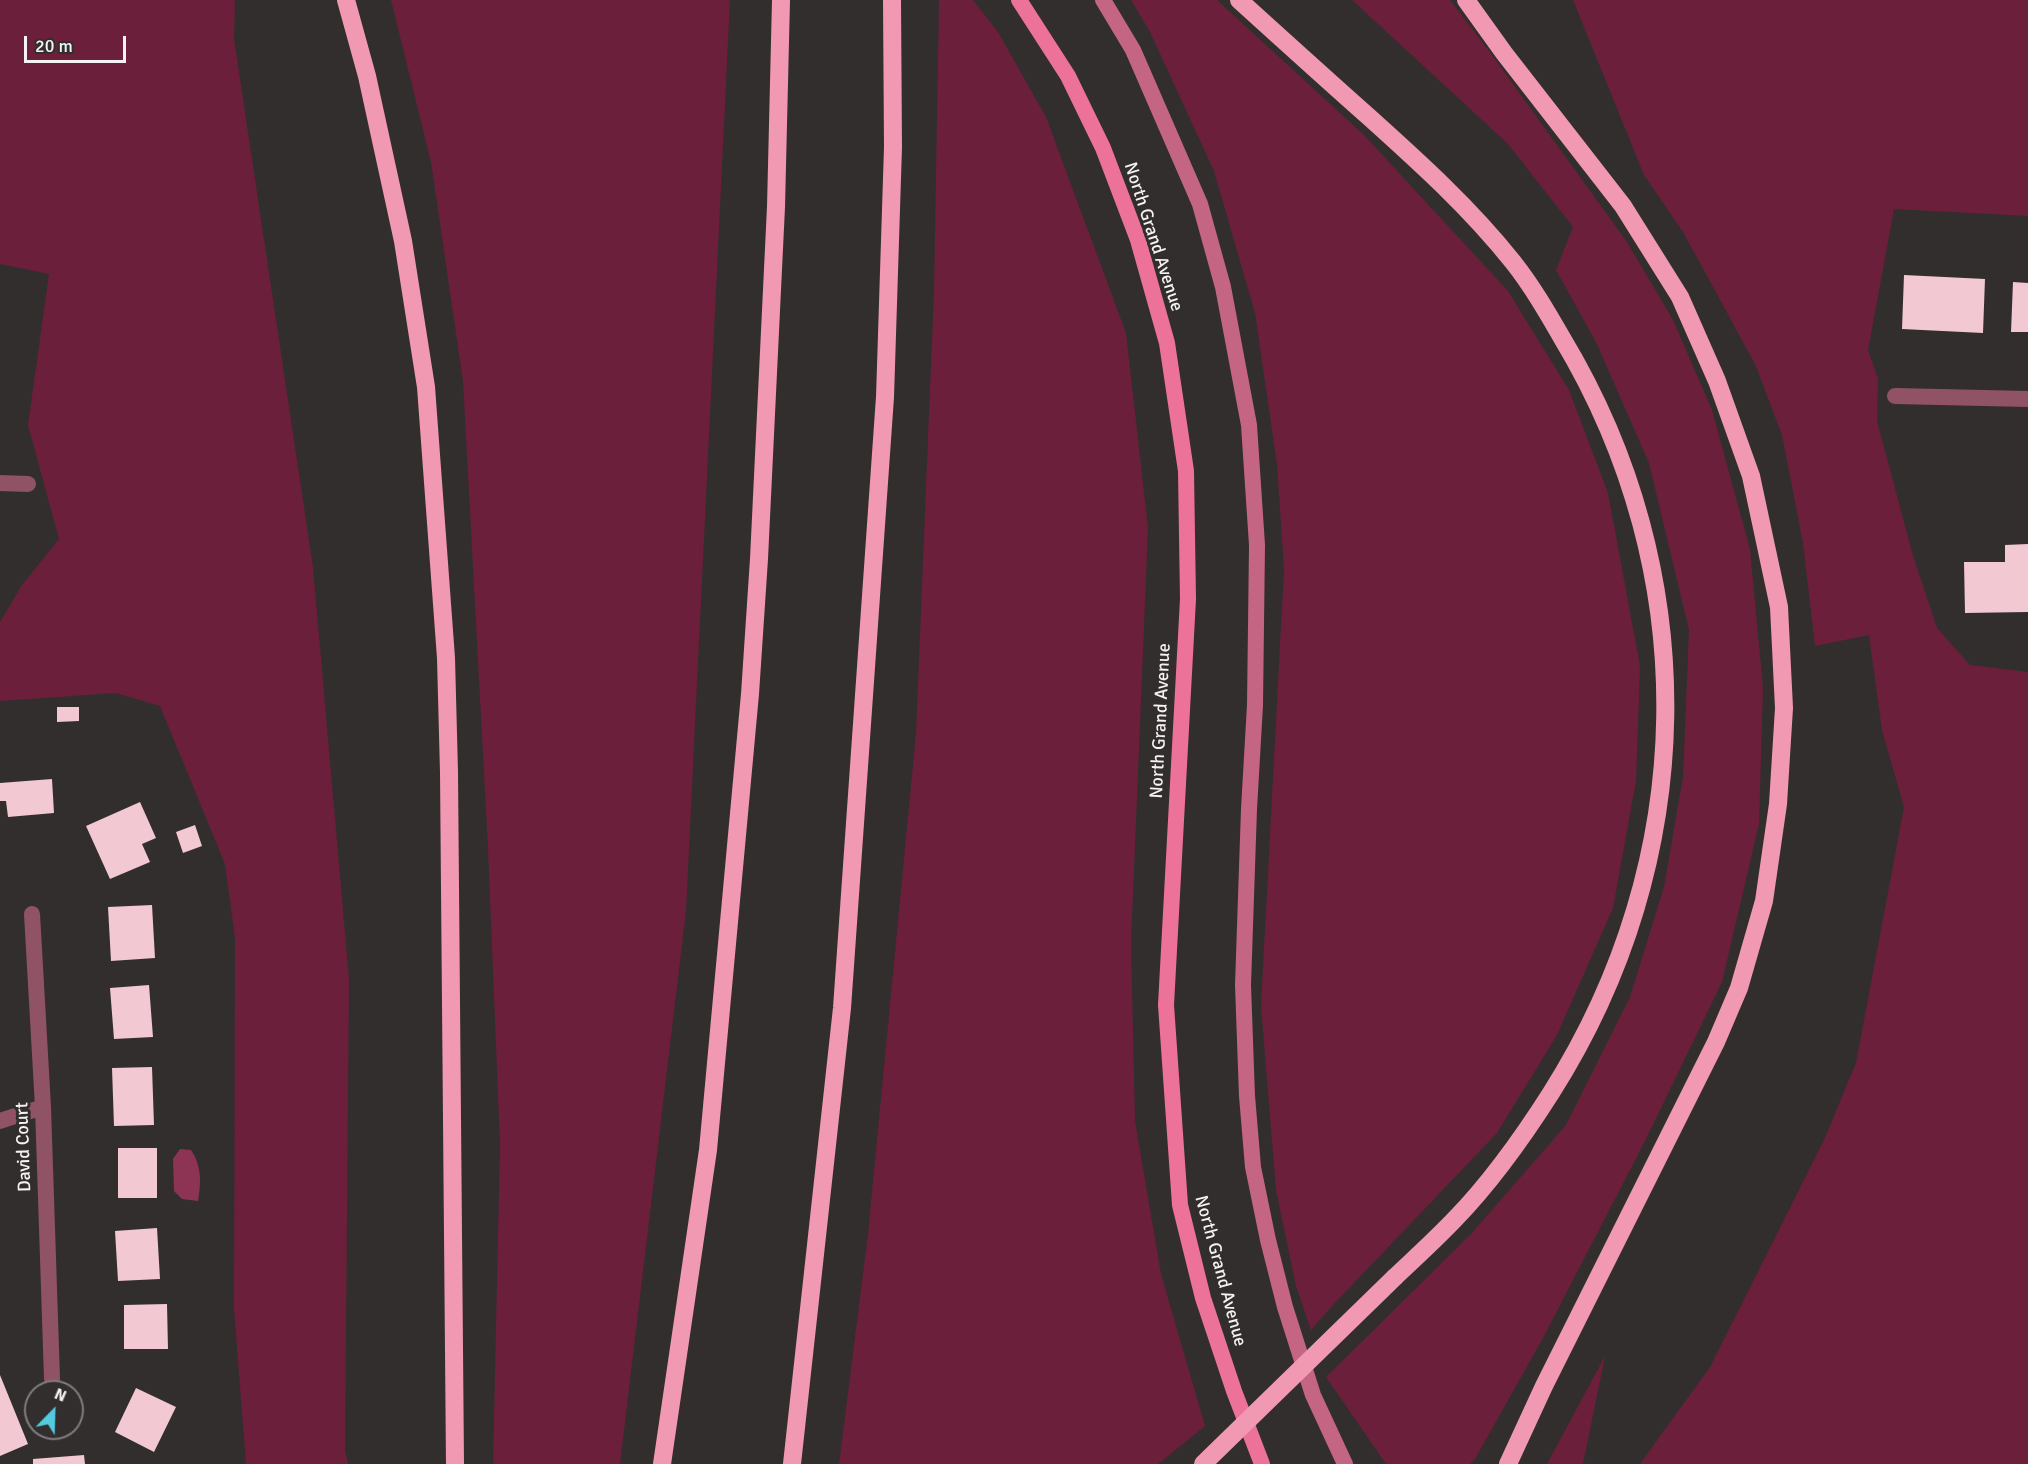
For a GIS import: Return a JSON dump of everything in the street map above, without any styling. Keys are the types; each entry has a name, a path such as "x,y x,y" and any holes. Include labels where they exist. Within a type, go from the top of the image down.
{"highway":[{"path":"346,0 367,76 403,241 426,387 446,658 455,1464"},
{"path":"663,1464 708,1150 749,705 759,559 776,207 781,0"},
{"path":"792,1464 842,1008 885,409 893,147 892,0"},
{"path":"1203,1464 1456,1218 1502,1163 1562,1074 1583,1038 1617,963 1641,893 1656,823 1664,766 1663,638 1654,571 1626,471 1605,418 1582,370 1541,301 1512,260 1465,208 1425,168 1239,0"},
{"path":"1466,0 1504,53 1623,206 1680,297 1717,381 1751,476 1779,607 1784,708 1778,804 1764,901 1739,988 1716,1042 1508,1461"}],"main road":[{"name":"North Grand Avenue","path":"1019,0 1068,76 1103,148 1138,240 1167,343 1186,471 1188,599 1166,1005 1180,1206 1203,1298 1234,1391 1262,1464"},
{"path":"1103,0 1133,50 1200,204 1223,287 1249,425 1257,545 1255,705 1243,985 1250,1137 1263,1220 1285,1307 1313,1395 1345,1464"}],"street":[{"path":"1895,396 2028,399"},
{"path":"0,483 28,484"},
{"name":"David Court","path":"32,914 43,1107 52,1379"},
{"path":"0,1121 43,1107"}],"shaded area":[{"path":"0,0 235,0 234,39 313,567 349,979 345,1450 348,1464 246,1464 234,1309 235,938 225,864 160,706 116,693 0,701 0,622 22,585 59,539 28,425 49,274 0,264"},
{"path":"391,0 730,0 686,911 620,1464 493,1464 500,1144 488,848 463,381 431,162"},
{"path":"939,0 973,0 998,32 1046,117 1126,333 1148,528 1131,943 1135,1121 1161,1274 1205,1426 1158,1464 839,1464 868,1234 916,733 934,290"},
{"path":"1131,0 1217,0 1364,135 1508,291 1569,390 1608,493 1640,666 1636,781 1613,908 1557,1035 1497,1133 1311,1330 1296,1286 1276,1190 1261,1006 1284,569 1277,464 1255,313 1214,171 1150,32"},
{"path":"1352,0 1450,0 1627,242 1673,320 1712,410 1750,549 1763,688 1759,824 1722,982 1645,1141 1543,1338 1475,1459 1470,1464 1386,1464 1326,1377 1471,1234 1566,1125 1630,997 1664,887 1683,777 1689,630 1649,463 1596,342 1556,270 1573,227 1508,144"},
{"path":"1573,0 2028,0 2028,216 1894,209 1868,350 1878,379 1877,421 1913,556 1937,628 1970,665 2028,672 2028,1464 1640,1464 1710,1367 1824,1140 1856,1063 1904,807 1882,730 1869,635 1815,646 1803,543 1782,435 1756,366 1683,232 1644,175"},
{"path":"180,1149 191,1150 195,1156 200,1181 198,1201 182,1199 174,1191 173,1159"},
{"path":"1605,1356 1583,1464 1547,1464"}],"building":[{"path":"1904,275 1985,279 1983,333 1902,329"},
{"path":"2013,282 2028,283 2028,332 2011,332"},
{"path":"2028,544 2028,612 1965,613 1964,562 2005,562 2005,545"},
{"path":"57,707 79,707 79,721 57,722"},
{"path":"52,779 54,813 8,817 6,801 0,801 0,783"},
{"path":"140,802 156,838 142,844 150,862 110,879 86,826"},
{"path":"195,825 202,846 183,853 176,832"},
{"path":"152,905 155,958 111,961 108,907"},
{"path":"149,985 153,1037 114,1039 110,988"},
{"path":"152,1067 154,1125 114,1126 112,1068"},
{"path":"118,1148 157,1148 157,1198 118,1198"},
{"path":"157,1228 160,1279 118,1281 115,1231"},
{"path":"167,1304 168,1349 124,1349 124,1305"},
{"path":"0,1375 24,1434 24,1440 28,1444 0,1456"},
{"path":"136,1388 176,1407 154,1452 115,1432"},
{"path":"84,1455 85,1464 33,1464 33,1459"}]}
